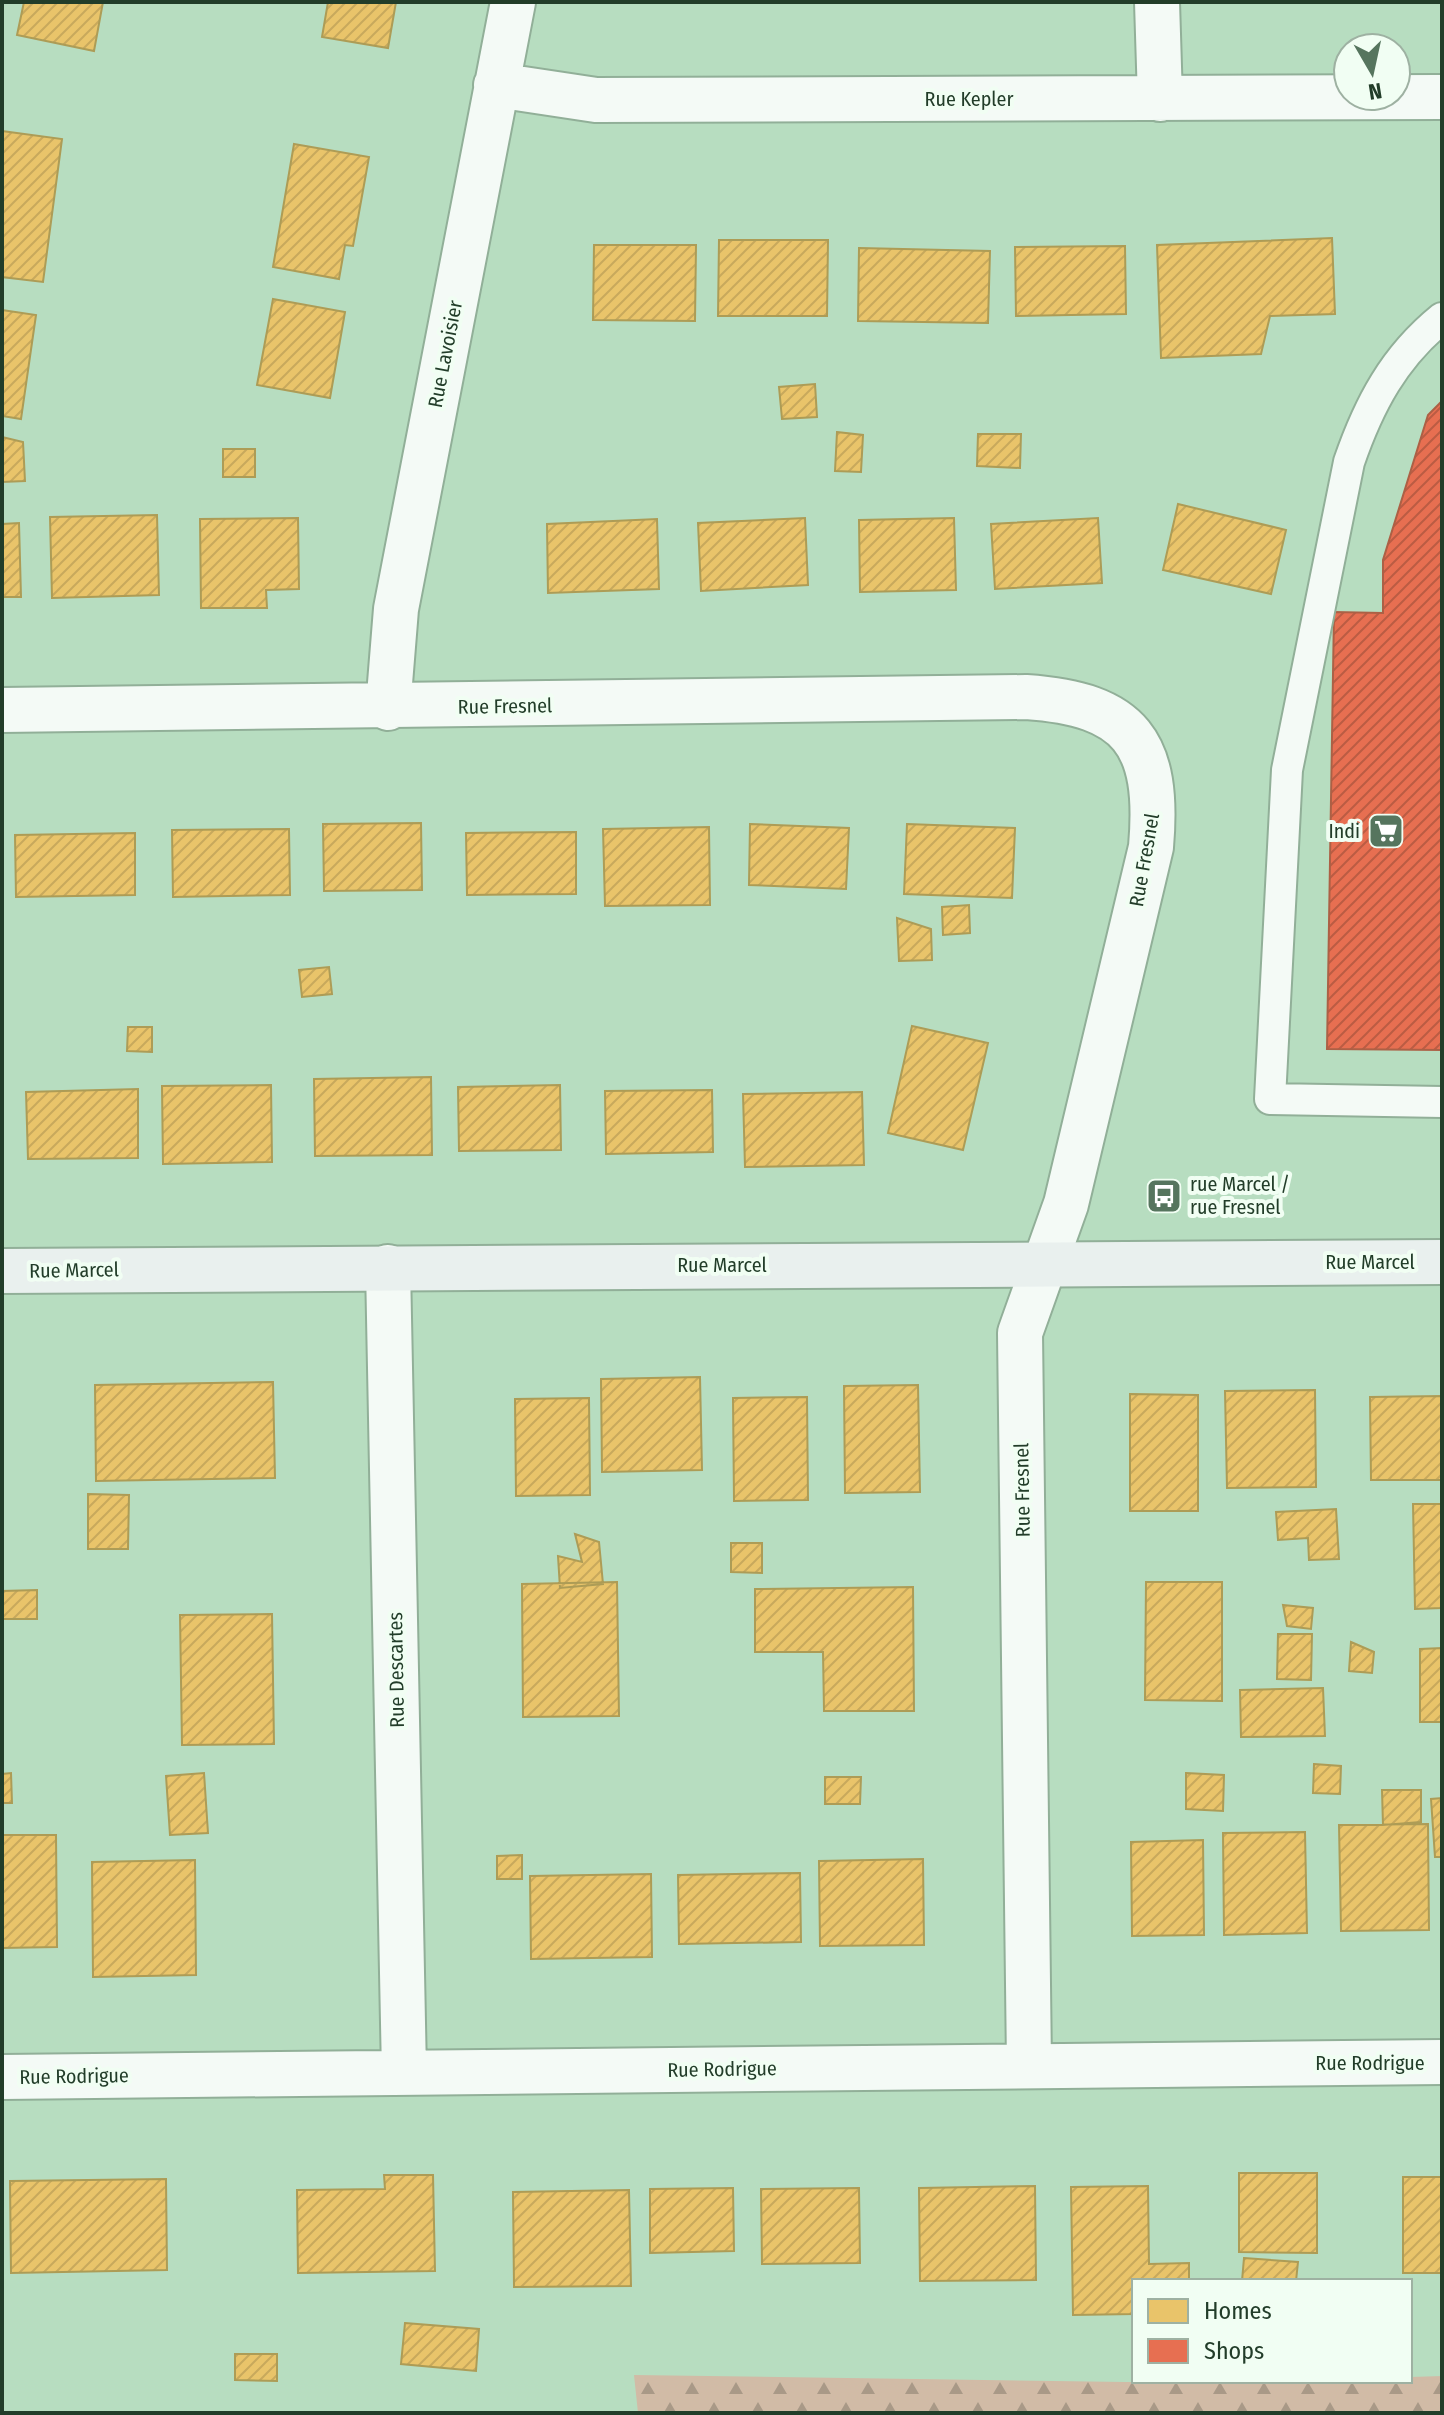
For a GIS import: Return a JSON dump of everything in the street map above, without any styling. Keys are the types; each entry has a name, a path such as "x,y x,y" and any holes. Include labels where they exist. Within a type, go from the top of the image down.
{"street":[{"name":"Rue Lavoisier","path":"388,708 396,609 513,2"},
{"path":"1157,2 1160,99"},
{"name":"Rue Kepler","path":"496,85 596,100 1442,97"},
{"name":"Rue Fresnel","path":"2,710 388,708 1026,697 1063,700 1093,707 1121,723 1141,749 1151,775 1154,809 1151,847 1066,1204 1020,1333 1029,2065"},
{"name":"Rue Marcel","path":"2,1271 1442,1262"},
{"name":"Rue Descartes","path":"388,1267 404,2073"},
{"name":"Rue Rodrigue","path":"2,2077 1442,2062"}],"lane":[{"path":"1442,318 1393,367 1364,418 1349,462 1287,770 1270,1099 1442,1102"}],"green space":[{"path":"634,2375 1132,2383 1412,2383 1412,2377 1442,2376 1442,2413 638,2413"}],"building: Homes":[{"path":"24,2 103,2 94,51 17,35"},
{"path":"328,2 396,2 388,48 322,37"},
{"path":"2,131 62,139 43,282 2,277"},
{"path":"294,144 369,157 353,246 345,245 339,279 273,267"},
{"path":"1332,238 1335,314 1270,316 1261,354 1161,358 1157,245"},
{"path":"719,240 828,240 827,316 718,316"},
{"path":"594,245 696,245 695,321 593,320"},
{"path":"1125,246 1126,314 1016,316 1015,247"},
{"path":"859,248 990,251 988,323 858,321"},
{"path":"273,299 345,312 330,398 257,385"},
{"path":"2,310 36,315 21,419 2,416"},
{"path":"815,384 817,417 782,419 779,387"},
{"path":"837,432 863,435 861,472 835,471"},
{"path":"978,434 1021,434 1020,468 977,466"},
{"path":"2,437 23,442 25,481 2,482"},
{"path":"223,449 255,449 255,477 223,477"},
{"path":"1178,504 1286,530 1271,594 1163,570"},
{"path":"157,515 159,595 52,598 50,517"},
{"path":"298,518 299,589 266,590 267,608 201,608 200,519"},
{"path":"805,518 808,585 701,591 698,523"},
{"path":"954,518 956,590 860,592 859,520"},
{"path":"1098,518 1102,583 995,589 991,524"},
{"path":"657,519 659,589 548,593 547,524"},
{"path":"19,523 21,597 2,597 2,524"},
{"path":"421,823 422,890 324,891 323,824"},
{"path":"750,824 849,828 846,889 749,885"},
{"path":"907,824 1015,828 1012,898 904,894"},
{"path":"709,827 710,905 605,906 603,829"},
{"path":"289,829 290,895 173,897 172,830"},
{"path":"576,832 576,894 467,895 466,833"},
{"path":"135,833 135,895 16,897 15,835"},
{"path":"969,905 970,933 943,935 942,907"},
{"path":"897,918 931,929 932,960 899,961"},
{"path":"329,967 332,994 302,997 299,970"},
{"path":"912,1026 988,1043 963,1150 888,1133"},
{"path":"128,1027 152,1027 152,1052 127,1051"},
{"path":"431,1077 432,1155 315,1156 314,1079"},
{"path":"271,1085 272,1162 163,1164 162,1086"},
{"path":"560,1085 561,1150 459,1151 458,1087"},
{"path":"138,1089 138,1158 28,1159 26,1092"},
{"path":"712,1090 713,1152 606,1154 605,1091"},
{"path":"862,1092 864,1165 745,1167 743,1094"},
{"path":"700,1377 702,1470 602,1472 601,1379"},
{"path":"273,1382 275,1478 96,1481 95,1385"},
{"path":"918,1385 920,1492 845,1493 844,1386"},
{"path":"1315,1390 1316,1487 1227,1488 1225,1391"},
{"path":"1130,1394 1198,1395 1198,1511 1130,1511"},
{"path":"1442,1396 1442,1480 1371,1480 1370,1397"},
{"path":"807,1397 808,1500 734,1501 733,1398"},
{"path":"589,1398 590,1495 516,1496 515,1399"},
{"path":"88,1494 129,1495 128,1549 88,1549"},
{"path":"1413,1504 1442,1504 1442,1608 1415,1609"},
{"path":"1336,1509 1339,1559 1309,1560 1308,1538 1278,1540 1276,1512"},
{"path":"575,1534 599,1542 603,1584 560,1588 558,1556 582,1562"},
{"path":"731,1543 762,1543 762,1573 731,1572"},
{"path":"617,1582 619,1716 523,1717 522,1584"},
{"path":"1146,1582 1222,1582 1222,1701 1145,1700"},
{"path":"913,1587 914,1711 824,1711 823,1652 755,1652 755,1589"},
{"path":"37,1590 37,1619 2,1619 2,1591"},
{"path":"1283,1605 1313,1608 1311,1629 1287,1626"},
{"path":"272,1614 274,1744 182,1745 180,1615"},
{"path":"1278,1634 1312,1634 1311,1680 1277,1679"},
{"path":"1351,1642 1374,1652 1372,1673 1349,1671"},
{"path":"1442,1648 1442,1722 1420,1722 1420,1649"},
{"path":"1323,1688 1325,1736 1241,1737 1240,1690"},
{"path":"1314,1764 1341,1766 1340,1794 1313,1793"},
{"path":"11,1773 12,1803 2,1803 2,1774"},
{"path":"204,1773 208,1833 170,1835 166,1776"},
{"path":"1186,1773 1224,1775 1223,1811 1186,1809"},
{"path":"825,1777 861,1777 860,1804 825,1804"},
{"path":"1382,1790 1421,1790 1421,1822 1383,1825"},
{"path":"1442,1798 1442,1857 1435,1857 1431,1799"},
{"path":"1428,1824 1429,1930 1341,1931 1339,1825"},
{"path":"1305,1832 1307,1933 1224,1935 1223,1833"},
{"path":"2,1835 56,1835 57,1947 2,1948"},
{"path":"1203,1840 1204,1935 1132,1936 1131,1842"},
{"path":"522,1855 522,1879 497,1879 497,1856"},
{"path":"923,1859 924,1945 820,1946 819,1861"},
{"path":"195,1860 196,1975 93,1977 92,1862"},
{"path":"800,1873 801,1942 679,1944 678,1875"},
{"path":"651,1874 652,1957 531,1959 530,1876"},
{"path":"1239,2173 1317,2173 1317,2253 1239,2252"},
{"path":"384,2175 433,2175 435,2271 298,2273 297,2190 385,2189"},
{"path":"1403,2177 1442,2177 1442,2273 1403,2273"},
{"path":"166,2179 167,2270 11,2273 10,2181"},
{"path":"1035,2186 1036,2280 920,2281 919,2188"},
{"path":"1148,2186 1149,2264 1189,2263 1189,2279 1132,2279 1132,2314 1073,2315 1071,2187"},
{"path":"733,2188 734,2251 650,2253 650,2189"},
{"path":"859,2188 860,2263 762,2264 761,2189"},
{"path":"629,2190 631,2286 514,2287 513,2192"},
{"path":"1244,2258 1298,2262 1296,2279 1242,2279"},
{"path":"405,2323 479,2329 476,2371 401,2364"},
{"path":"235,2354 277,2354 277,2381 235,2380"}],"building: Shops":[{"name":"Indi","path":"1442,401 1442,1050 1327,1049 1334,612 1383,613 1383,560 1428,415"}],"place":[{"name":"Indi","path":"1386,831"},
{"name":"rue Marcel / rue Fresnel","path":"1164,1196"}]}
